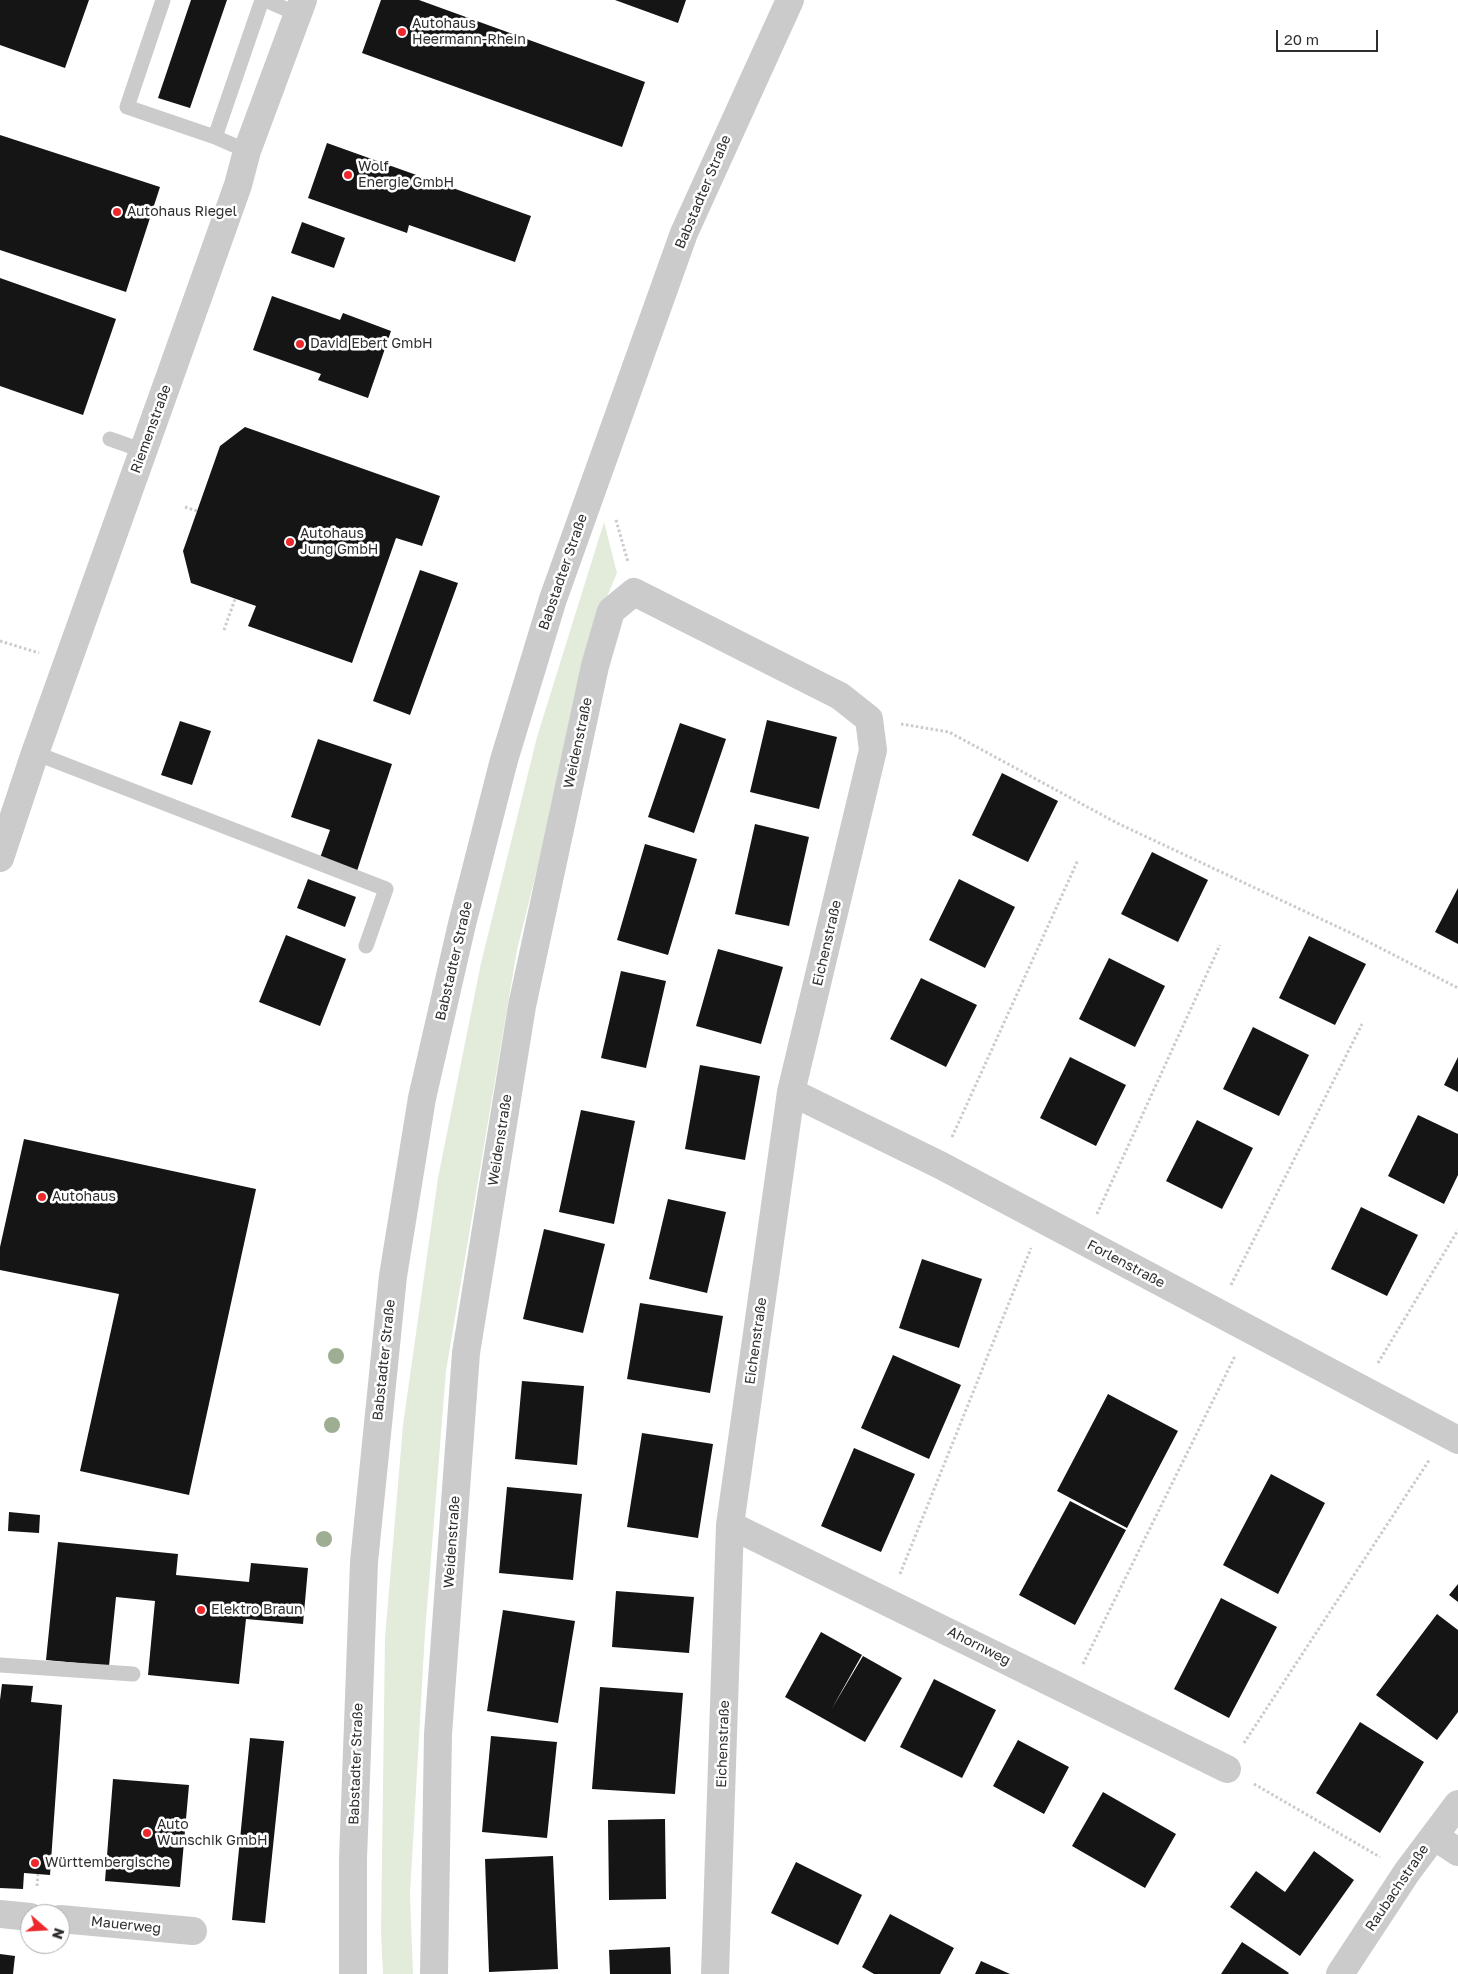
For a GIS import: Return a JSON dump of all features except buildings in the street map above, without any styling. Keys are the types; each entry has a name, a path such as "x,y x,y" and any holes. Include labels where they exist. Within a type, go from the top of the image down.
{"street":[{"name":"Babstadter Straße","path":"353,1974 354,1840 364,1562 393,1276 422,1098 462,924 504,760 553,599 684,232 790,0"},
{"name":"Riemenstraße","path":"0,858 35,753 238,185 247,151 300,7"},
{"path":"634,592 840,696 869,719"},
{"name":"Weidenstraße","path":"434,1974 438,1734 466,1353 522,1006 595,666 611,611 634,592"},
{"name":"Eichenstraße","path":"716,1973 730,1525 791,1092 873,750 869,719"},
{"name":"Forlenstraße","path":"791,1092 940,1165 1452,1437"},
{"name":"Ahornweg","path":"730,1525 1227,1768"},
{"name":"Raubachstraße","path":"1340,1974 1407,1872 1458,1804"},
{"path":"1434,1836 1458,1852"},
{"path":"0,1914 20,1916"},
{"name":"Mauerweg","path":"70,1919 193,1931"}],"lane":[{"path":"163,0 127,107 215,137 247,151"},
{"path":"215,137 264,0 300,7"},
{"path":"110,438 144,451"},
{"path":"35,753 386,889 366,946"},
{"path":"0,1665 132,1674"}],"path":[{"path":"186,507 197,511"},
{"path":"614,516 634,592"},
{"path":"224,630 236,599"},
{"path":"0,641 68,662"},
{"path":"869,719 949,732 1118,823 1355,935 1458,988"},
{"path":"940,1165 1078,860"},
{"path":"1084,1242 1220,945"},
{"path":"1217,1312 1362,1024"},
{"path":"888,1601 1043,1220"},
{"path":"1362,1389 1458,1230"},
{"path":"1070,1691 1249,1329"},
{"path":"1407,1872 1227,1768 1452,1437"}],"green space":[{"path":"604,522 617,573 601,611 517,950 446,1371 425,1633 410,1894 413,1974 383,1974 381,1933 385,1638 403,1425 438,1178 481,963 537,737"}],"place":[{"name":"Autohaus Heermann-Rhein","path":"402,32"},
{"name":"Wolf Energie GmbH","path":"348,175"},
{"name":"Autohaus Riegel","path":"117,212"},
{"name":"David Ebert GmbH","path":"300,344"},
{"name":"Autohaus Jung GmbH","path":"290,542"},
{"name":"Autohaus","path":"42,1197"},
{"name":"Elektro Braun","path":"201,1610"},
{"name":"Auto Wunschik GmbH","path":"147,1833"},
{"name":"Württembergische","path":"35,1863"}]}
